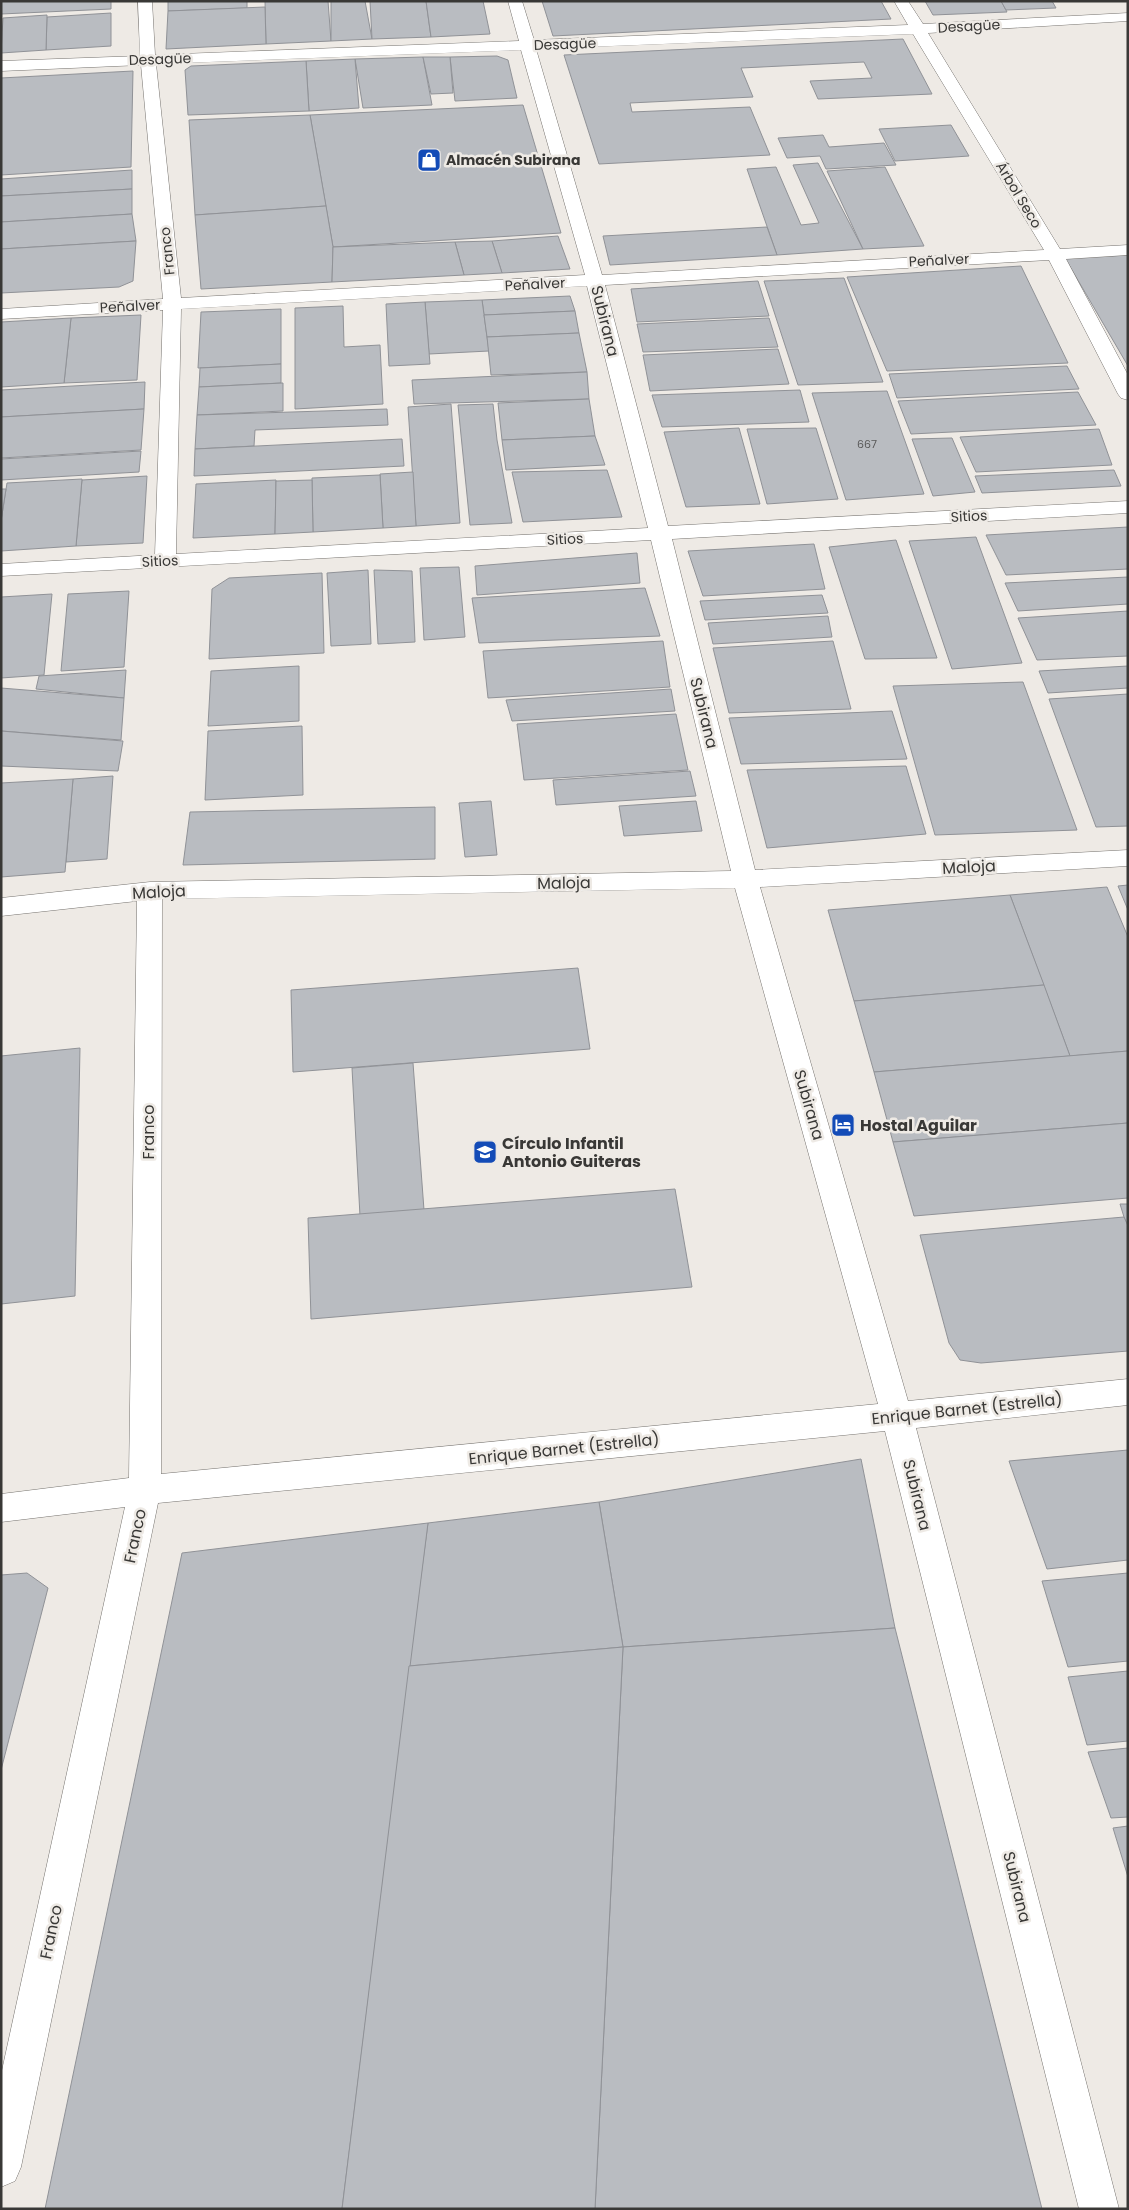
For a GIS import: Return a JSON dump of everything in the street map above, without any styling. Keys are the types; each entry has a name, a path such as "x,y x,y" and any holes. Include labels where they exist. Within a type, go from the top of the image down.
{"street":[{"name":"Franco","path":"145,1 148,60 172,303 165,561"},
{"name":"Subirana","path":"515,1 595,281 745,879 897,1416 1099,2209"},
{"name":"Árbol Seco","path":"901,1 1055,254 1128,394"},
{"name":"Desagüe","path":"1,66 529,46 917,29 1128,17"},
{"name":"Peñalver","path":"1,314 1128,250"},
{"name":"Sitios","path":"1,570 1128,507"},
{"name":"Maloja","path":"1,907 150,891 745,879 1128,858"},
{"name":"Franco","path":"1,2168 145,1490 150,891"},
{"name":"Enrique Barnet (Estrella)","path":"1,1508 145,1490 1128,1392"}],"building":[{"path":"1,1 111,1 111,9 1,14"},
{"path":"168,1 247,1 247,8 168,11"},
{"path":"265,1 328,1 331,41 266,44"},
{"path":"331,1 365,1 372,39 331,41"},
{"path":"370,1 426,1 431,37 372,39"},
{"path":"426,1 483,1 490,34 431,37"},
{"path":"542,1 881,1 891,19 553,36"},
{"path":"925,1 1001,1 1007,12 933,15"},
{"path":"1001,1 1052,1 1056,8 1006,10"},
{"path":"265,7 266,44 166,49 168,11"},
{"path":"111,13 111,46 46,50 47,17"},
{"path":"47,15 46,50 1,53 3,18"},
{"path":"903,39 932,94 818,99 810,81 872,78 864,62 741,68 753,97 630,103 632,112 750,107 770,155 599,164 564,55"},
{"path":"497,56 508,60 517,98 455,101 450,57"},
{"path":"423,57 432,105 363,108 355,59"},
{"path":"423,57 450,57 453,93 431,94"},
{"path":"355,59 359,108 309,111 306,61"},
{"path":"306,61 309,111 188,115 185,70 191,66"},
{"path":"133,71 131,167 1,175 1,78"},
{"name":"Almacén Subirana","path":"523,105 561,233 333,247 310,115"},
{"path":"310,115 326,206 195,215 189,120"},
{"path":"951,125 969,156 895,161 879,129"},
{"path":"823,135 829,147 884,143 896,165 826,169 820,156 787,158 778,138"},
{"path":"818,163 863,249 777,255 747,169 776,167 801,225 819,223 793,165"},
{"path":"885,167 924,246 863,249 827,171"},
{"path":"132,170 132,189 1,196 1,179"},
{"path":"132,189 132,214 1,222 1,196"},
{"path":"326,206 333,247 332,282 201,289 195,215"},
{"path":"132,214 136,241 1,249 1,222"},
{"path":"767,227 777,255 610,265 603,236"},
{"path":"558,236 570,269 502,273 492,241"},
{"path":"136,241 133,281 119,287 1,293 1,249"},
{"path":"492,241 502,273 464,275 455,242"},
{"path":"455,242 464,275 332,282 333,247"},
{"path":"1128,255 1128,366 1065,258"},
{"path":"1021,266 1068,363 887,371 847,277"},
{"path":"844,278 883,382 798,385 764,281"},
{"path":"758,281 769,316 637,322 631,289"},
{"path":"570,296 575,311 484,315 482,300"},
{"path":"482,300 489,351 429,354 425,302"},
{"path":"425,302 430,364 389,366 386,304"},
{"path":"343,306 344,347 380,345 383,404 295,409 295,308"},
{"path":"281,309 281,364 198,368 201,312"},
{"path":"575,311 579,333 487,337 484,315"},
{"path":"141,315 137,380 64,383 71,318"},
{"path":"71,318 64,383 1,387 1,322"},
{"path":"769,318 778,347 643,352 637,324"},
{"path":"579,333 587,372 491,375 487,337"},
{"path":"778,349 789,384 650,391 643,355"},
{"path":"281,364 281,383 199,387 200,368"},
{"path":"1067,366 1079,389 897,398 889,374"},
{"path":"587,372 589,399 414,404 412,380"},
{"path":"145,382 144,409 1,417 1,390"},
{"path":"283,383 283,411 197,415 199,387"},
{"path":"800,390 809,422 662,427 652,395"},
{"path":"887,391 924,494 846,500 812,393"},
{"path":"1078,392 1096,425 911,434 898,401"},
{"path":"589,399 595,436 502,440 498,403"},
{"path":"451,404 460,523 416,526 408,407"},
{"path":"493,404 497,440 512,523 470,525 458,405"},
{"path":"144,409 141,450 1,458 1,417"},
{"path":"387,409 388,425 255,430 254,446 195,449 197,415"},
{"path":"739,428 760,504 686,507 664,432"},
{"path":"816,428 838,499 767,504 747,429"},
{"path":"1099,429 1112,465 976,472 960,437"},
{"path":"595,436 605,465 506,470 502,440"},
{"path":"952,438 975,492 933,496 912,439"},
{"path":"402,439 404,466 194,476 195,449"},
{"path":"141,451 139,472 1,480 1,459"},
{"path":"607,470 622,517 523,522 512,472"},
{"path":"1114,470 1121,486 982,493 975,476"},
{"path":"413,472 416,526 383,528 380,474"},
{"path":"380,475 383,528 313,532 312,478"},
{"path":"147,476 143,543 76,546 82,480"},
{"path":"82,479 76,546 1,551 1,521 7,483"},
{"path":"276,480 275,534 193,538 196,484"},
{"path":"312,480 313,532 275,534 276,481"},
{"path":"1,489 6,489 1,521"},
{"path":"1128,527 1128,569 1006,575 986,535"},
{"path":"976,537 1022,663 952,669 909,541"},
{"path":"896,540 937,658 865,659 829,547"},
{"path":"814,544 825,589 703,596 688,551"},
{"path":"637,553 640,583 477,595 475,566"},
{"path":"459,567 465,637 424,640 420,568"},
{"path":"368,570 371,644 331,646 327,573"},
{"path":"374,570 412,571 415,642 378,644"},
{"path":"322,573 324,653 209,659 212,589 229,578"},
{"path":"1128,577 1128,604 1018,611 1005,583"},
{"path":"645,588 660,636 479,643 472,598"},
{"path":"129,591 124,667 61,671 68,594"},
{"path":"52,594 44,675 1,678 1,597"},
{"path":"822,595 828,613 705,620 700,601"},
{"path":"1128,611 1128,656 1037,660 1018,618"},
{"path":"828,616 832,637 713,644 708,623"},
{"path":"663,641 670,687 488,698 483,651"},
{"path":"833,641 851,709 729,713 713,648"},
{"path":"299,666 299,721 208,726 211,671"},
{"path":"1128,666 1128,688 1048,693 1039,671"},
{"path":"126,670 124,698 36,689 39,676"},
{"path":"1023,682 1077,830 935,835 893,686"},
{"path":"1,688 124,698 121,740 1,731"},
{"path":"671,689 675,711 512,721 506,700"},
{"path":"1128,694 1128,826 1096,827 1049,699"},
{"path":"892,711 907,759 741,764 729,718"},
{"path":"676,714 688,770 524,780 517,724"},
{"path":"302,726 303,795 205,800 208,731"},
{"path":"1,731 123,741 118,771 1,766"},
{"path":"906,766 926,834 767,848 747,770"},
{"path":"690,771 696,796 556,805 553,780"},
{"path":"113,776 107,859 66,862 73,779"},
{"path":"73,779 65,872 1,877 1,783"},
{"path":"491,801 497,855 465,857 459,803"},
{"path":"696,801 702,831 624,836 619,806"},
{"path":"435,807 435,859 183,865 190,812"},
{"path":"1128,885 1128,910 1118,886"},
{"path":"1107,887 1128,937 1128,1051 1070,1056 1010,895"},
{"path":"1010,895 1044,985 854,1001 828,910"},
{"path":"578,968 590,1049 293,1072 291,990"},
{"path":"1044,985 1070,1056 874,1072 854,1001"},
{"path":"80,1048 75,1296 1,1304 1,1056"},
{"path":"1128,1051 1128,1123 893,1142 874,1072"},
{"path":"413,1063 424,1210 360,1216 352,1068"},
{"path":"1128,1123 1128,1198 914,1216 893,1142"},
{"path":"675,1189 692,1287 311,1319 308,1218"},
{"path":"1120,1204 1128,1204 1128,1226 1124,1217"},
{"path":"1124,1217 1128,1226 1128,1351 981,1363 960,1360 949,1343 920,1235"},
{"path":"1128,1450 1128,1560 1047,1569 1009,1461"},
{"path":"861,1459 895,1628 623,1647 599,1502"},
{"path":"599,1502 623,1647 409,1666 428,1523"},
{"path":"428,1523 342,2209 45,2209 182,1553"},
{"path":"27,1573 48,1588 1,1770 1,1575"},
{"path":"1128,1573 1128,1661 1068,1667 1042,1581"},
{"path":"895,1628 1042,2209 595,2209 623,1647"},
{"path":"623,1647 595,2209 342,2209 409,1666"},
{"path":"1128,1671 1128,1741 1087,1745 1068,1677"},
{"path":"1128,1748 1128,1817 1111,1818 1088,1752"},
{"path":"1128,1826 1128,1877 1113,1828"}],"place":[{"name":"Almacén Subirana","path":"429,160"},
{"name":"Hostal Aguilar","path":"843,1125"},
{"name":"Círculo Infantil Antonio Guiteras","path":"485,1152"}]}
